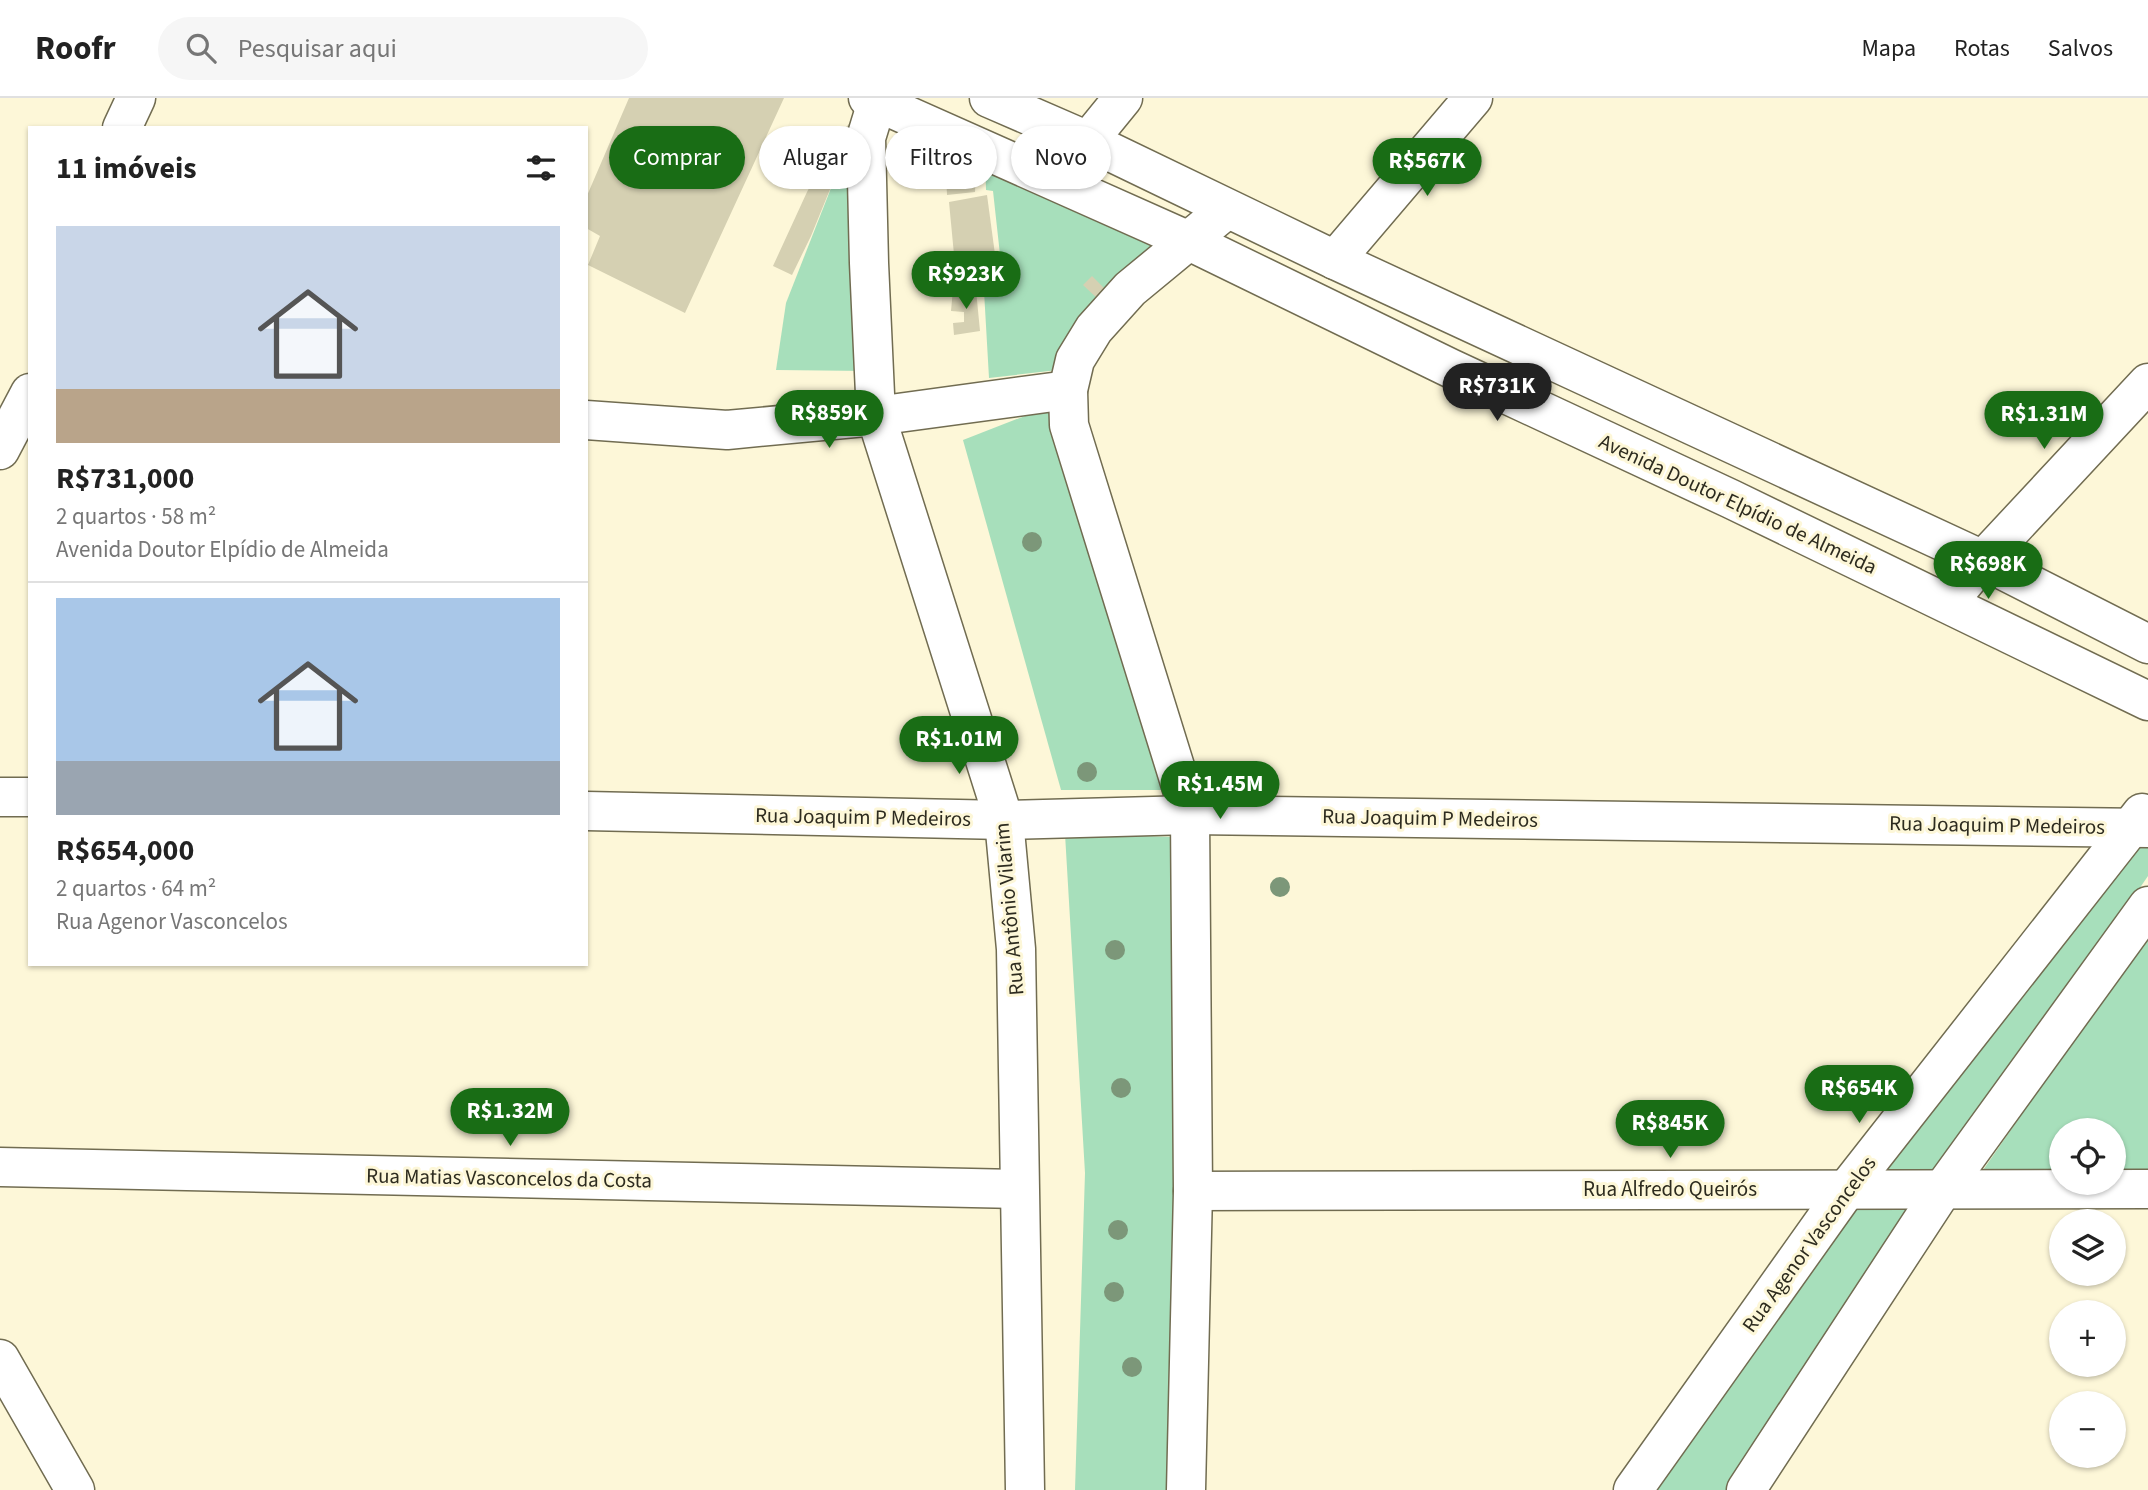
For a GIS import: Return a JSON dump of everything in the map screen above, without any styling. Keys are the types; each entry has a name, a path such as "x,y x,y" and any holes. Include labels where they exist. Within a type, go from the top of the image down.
{"street":[{"path":"123,126 136,98"},
{"path":"989,98 1053,126"},
{"path":"1100,126 1123,98"},
{"path":"1335,260 1474,98"},
{"name":"Avenida Doutor Elpídio de Almeida","path":"875,99 1187,240 2148,701"},
{"name":"Rua Antônio Vilarim","path":"875,99 866,138 876,416 1004,820 1016,949 1025,1490"},
{"path":"1111,152 1335,260 1983,560 2148,644"},
{"path":"1186,1490 1193,1191 1190,815 1069,425 1068,390 1075,360 1094,329 1130,289 1227,209"},
{"path":"0,381 28,382"},
{"path":"1947,603 1983,560 2148,383"},
{"path":"588,420 727,430 876,416 1068,390"},
{"path":"0,450 28,397"},
{"path":"0,797 28,797"},
{"name":"Rua Joaquim P Medeiros","path":"588,811 1004,820 1190,815 2143,820"},
{"name":"Rua Agenor Vasconcelos","path":"1633,1490 1847,1189 2143,820"},
{"path":"1746,1490 1943,1189 2148,906"},
{"name":"Rua Matias Vasconcelos da Costa","path":"0,1167 1019,1189"},
{"name":"Rua Alfredo Queirós","path":"1193,1191 2148,1189"},
{"path":"0,1359 75,1490"}],"green space":[{"path":"997,163 1011,170 1011,189 1055,189 1174,242 1058,370 989,378 984,291 1004,291 993,191 986,190 997,189"},
{"path":"831,189 863,189 867,371 776,370 786,303"},
{"path":"1053,405 1174,790 1061,790 963,440"},
{"path":"1065,834 1178,837 1174,1490 1075,1490 1085,1173"},
{"path":"2129,836 2148,842 2148,876 1942,1177 1874,1177"},
{"path":"2148,932 2148,1176 2126,1175 2126,1118 2049,1118 2049,1174 1981,1173"},
{"path":"1855,1197 1918,1207 1731,1490 1646,1490"}],"building":[{"path":"629,98 784,98 771,126 759,126 759,152 745,183 745,126 617,126"},
{"path":"609,145 609,189 742,189 685,313 588,265 600,236 588,229 588,193"},
{"path":"809,189 830,189 792,275 773,266"},
{"path":"947,189 975,189 975,192 947,195"},
{"path":"987,195 999,284 957,286 949,202"},
{"path":"1092,276 1108,292 1100,301 1083,285"},
{"path":"953,289 976,290 980,331 954,335 953,323 964,322 964,312 951,311"}]}
